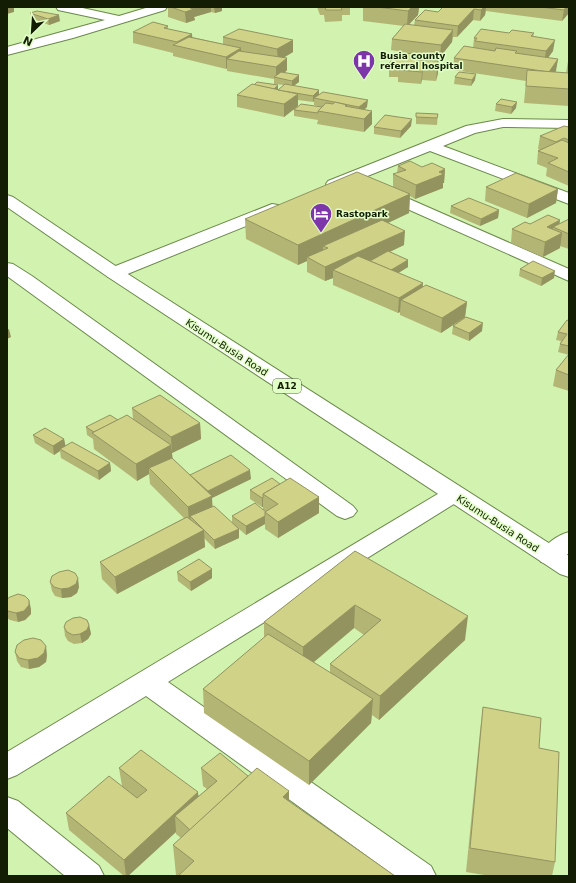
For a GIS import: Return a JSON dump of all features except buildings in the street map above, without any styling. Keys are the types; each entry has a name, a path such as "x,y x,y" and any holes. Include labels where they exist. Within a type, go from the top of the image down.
{"main road":[{"path":"62,7 117,20"},
{"path":"7,51 69,35 161,7"},
{"path":"320,190 428,145 471,129 504,123 569,124"},
{"path":"428,145 569,199"},
{"path":"349,178 569,276"},
{"name":"Kisumu-Busia Road","path":"7,200 114,274 560,562"},
{"path":"114,274 283,204"},
{"path":"7,268 26,280 345,511"},
{"path":"7,767 454,494"},
{"path":"560,562 569,540"},
{"path":"147,682 420,876"},
{"path":"7,810 88,876"}],"place":[{"name":"Busia county referral hospital","path":"364,80"},
{"name":"Rastopark","path":"321,234"}]}
